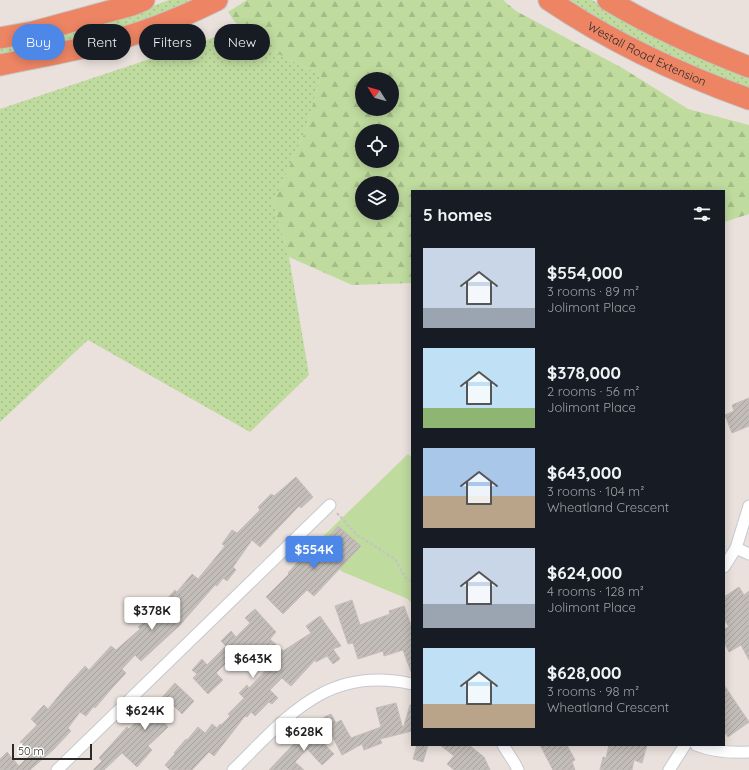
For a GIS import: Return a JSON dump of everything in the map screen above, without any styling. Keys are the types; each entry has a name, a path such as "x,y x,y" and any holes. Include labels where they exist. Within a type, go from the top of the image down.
{"highway":[{"path":"0,38 33,32 132,5 144,0"},
{"path":"0,65 98,44 136,34 180,18 217,0"},
{"path":"608,0 680,38 749,67"},
{"name":"Westall Road Extension","path":"550,1 619,42 652,59 706,84 749,99"}],"street":[{"path":"57,770 330,505"},
{"path":"725,565 736,548 749,506"},
{"path":"736,548 749,554"},
{"path":"233,770 299,707 327,691 345,684 367,680 393,681 411,684"},
{"path":"504,746 518,770"},
{"path":"669,770 684,746"},
{"path":"698,746 727,753 749,752"}],"path":[{"path":"330,505 358,535 395,559 405,577 411,581"}],"green space":[{"path":"169,0 197,0 131,25 89,24 132,14"},
{"path":"247,0 503,0 516,11 624,69 688,109 749,125 749,214 725,222 725,190 411,190 411,283 352,285 289,257 273,203 305,132 321,75 270,50 270,24 236,24 228,12"},
{"path":"565,0 592,0 612,12 749,73 749,92 649,49"},
{"path":"73,28 73,40 65,42 65,30"},
{"path":"214,38 214,60 270,60 270,50 321,75 305,132 273,203 289,257 309,375 250,432 88,340 0,422 0,109 147,60 206,60 206,40"},
{"path":"12,42 12,54 0,57 0,45"},
{"path":"408,454 411,457 411,603 408,599 343,572 310,549"}],"building":[{"path":"749,398 749,426 732,433 725,415 734,411 732,405"},
{"path":"296,477 313,497 301,508 299,506 260,547 252,540 233,567 236,570 227,581 223,578 217,586 215,585 179,626 141,661 135,655 122,669 126,673 86,716 80,712 68,728 71,731 53,750 30,770 0,770 0,759 7,752 19,766 31,754 20,742 37,725 31,719 44,705 48,709 85,666 89,670 111,646 116,650 140,629 138,627 148,619 152,623 169,609 163,603 175,590 177,592 192,574 198,579 225,546 222,544 232,530 237,533 260,510 258,507 271,494 274,496"},
{"path":"338,526 361,546 314,596 307,590 283,614 266,597 289,574 288,573 305,554 310,558"},
{"path":"739,587 744,595 749,591 749,660 741,645 729,652 725,644 725,629 729,627 725,621 725,596"},
{"path":"352,600 360,625 390,614 389,611 404,606 411,625 411,672 403,650 384,656 383,651 358,659 353,643 348,644 335,606"},
{"path":"255,609 276,632 270,639 283,651 311,633 306,626 320,616 341,646 333,649 340,659 333,664 327,656 316,662 315,660 291,686 282,678 270,690 278,698 272,704 269,702 255,716 251,712 247,717 245,716 214,756 209,752 192,770 170,770 165,765 186,739 187,740 198,727 205,733 212,724 217,728 220,724 221,725 230,716 228,714 244,698 239,693 247,685 249,688 270,666 254,652 238,669 229,660 216,673 223,680 208,694 193,678 197,674 192,670 202,659 207,665 226,646 221,641 231,631 236,637 250,623 245,618"},
{"path":"175,683 194,701 182,714 170,702 157,715 168,727 148,746 152,750 137,767 122,753 104,770 93,770 102,761 99,758 127,727 129,729 156,702 157,703"},
{"path":"725,686 749,722 728,737 725,732"},
{"path":"396,703 403,729 411,705 411,731 380,739 382,743 364,750 362,744 342,755 323,718 331,714 336,723 341,720 351,738 381,727 376,708"},
{"path":"309,728 334,754 322,765 307,749 295,762 304,770 269,770"},
{"path":"417,746 428,746 423,762 413,759"},
{"path":"441,746 470,746 484,757 490,770 454,770 447,764 454,756"},
{"path":"541,746 568,746 575,760 572,762 575,770 553,770"},
{"path":"609,746 647,746 642,763 634,760 632,770 600,770 603,757 606,758"}]}
